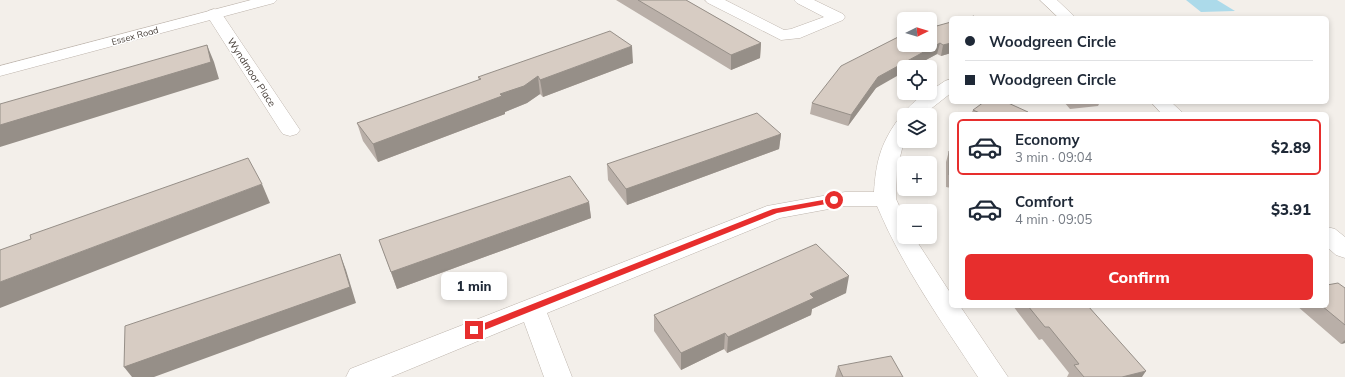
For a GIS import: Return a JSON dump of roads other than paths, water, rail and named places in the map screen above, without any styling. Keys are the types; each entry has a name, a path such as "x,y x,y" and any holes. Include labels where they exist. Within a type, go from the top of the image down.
{"street":[{"name":"Essex Road","path":"0,71 269,0"},
{"path":"713,0 781,35 794,34 837,17 802,0"},
{"path":"1048,0 1066,16"},
{"name":"Wyndmoor Place","path":"214,14 290,130"},
{"path":"920,108 949,86"},
{"path":"1162,104 1172,112"},
{"path":"897,136 893,143 886,169 886,199 901,236 923,273 994,377"},
{"path":"360,377 775,211 845,199 886,199"},
{"path":"1329,237 1345,249"},
{"path":"532,307 558,377"}],"water":[{"path":"1186,0 1217,0 1235,11 1201,12"}]}
